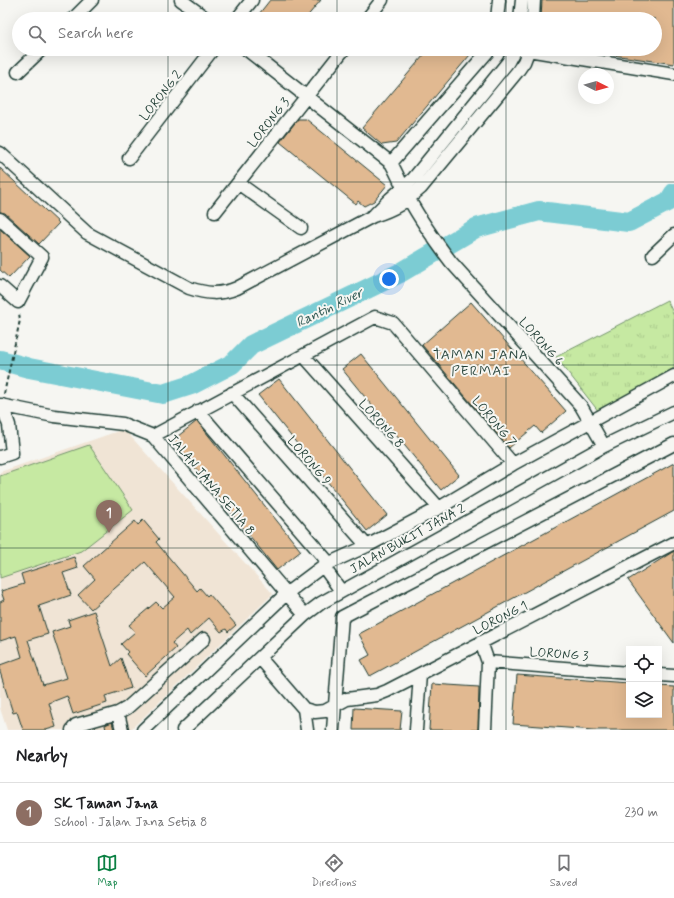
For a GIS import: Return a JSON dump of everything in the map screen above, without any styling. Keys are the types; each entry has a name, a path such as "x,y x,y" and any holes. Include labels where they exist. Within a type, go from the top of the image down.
{"street":[{"path":"80,12 92,0"},
{"path":"181,0 197,12"},
{"path":"243,12 252,0"},
{"path":"373,12 382,0"},
{"path":"498,12 499,0"},
{"path":"521,12 522,0"},
{"path":"533,12 534,0"},
{"path":"18,72 35,56"},
{"name":"LORONG 2","path":"129,158 208,56"},
{"path":"255,56 391,163 484,56"},
{"name":"LORONG 3","path":"215,212 338,56"},
{"path":"373,216 413,179 508,62 511,56"},
{"path":"0,152 87,234 189,288 204,294 222,294 237,288 373,216 396,208 409,199 422,188 517,72 524,62 525,56"},
{"path":"567,56 674,74"},
{"name":"LORONG 6","path":"391,163 409,199 433,238 451,262 581,406 604,446"},
{"path":"238,182 301,228"},
{"path":"0,219 42,257 18,302 0,286"},
{"path":"653,255 674,235"},
{"name":"LORONG 7","path":"304,356 375,317 393,323 513,464"},
{"path":"153,436 304,356"},
{"name":"LORONG 8","path":"304,356 438,508"},
{"path":"143,730 288,593 326,565 367,546 438,508 513,464 674,376"},
{"name":"LORONG 9","path":"232,393 367,546"},
{"path":"0,457 12,453 9,425 1,405"},
{"name":"JALAN JANA SETIA 8","path":"1,405 54,416 123,424 153,436 288,593 305,615"},
{"path":"198,411 326,565 341,591"},
{"name":"JALAN BUKIT JANA 2","path":"183,730 305,615 341,591 604,446 674,412"},
{"path":"333,730 342,617 674,444"},
{"name":"LORONG 1","path":"304,709 315,712 325,711 335,704 347,699 377,695 674,543"},
{"path":"72,730 76,725 118,713 127,708 204,639"},
{"path":"481,642 488,662 485,730"},
{"path":"260,658 304,709 307,719 307,730"},
{"name":"LORONG 3","path":"488,662 626,673"},
{"path":"416,730 420,674"},
{"path":"662,675 674,676"},
{"path":"118,713 122,730"}],"path":[{"path":"1,405 6,376 17,338 20,320 18,302"}],"shaded area":[{"path":"124,429 273,594 130,730 7,730 0,708 0,472"}],"green space":[{"path":"667,300 674,315 674,368 599,412 556,357"},
{"path":"89,445 133,510 81,551 0,578 0,476"}],"building":[{"path":"270,0 321,0 311,12 261,12"},
{"path":"542,0 674,0 674,64 620,56 662,56 662,12 541,12"},
{"path":"423,56 469,56 396,143 382,145 362,128"},
{"path":"298,119 306,119 387,185 374,201 364,206 358,201 356,204 280,142"},
{"path":"0,168 59,223 39,244 5,213 0,212"},
{"path":"0,229 30,256 9,278 0,270"},
{"path":"471,302 566,411 541,433 535,426 509,448 422,345"},
{"path":"361,354 459,475 441,490 342,369"},
{"path":"279,379 387,515 367,531 258,395"},
{"path":"197,421 301,551 277,570 173,440"},
{"path":"674,463 674,511 370,676 361,660 370,655 359,634"},
{"path":"143,520 159,539 156,542 197,591 200,588 207,596 209,594 236,625 228,632 226,629 221,632 209,618 190,635 187,630 172,643 176,648 145,676 126,654 128,652 121,644 135,632 129,625 156,602 162,608 175,597 145,562 91,609 78,595 95,579 84,566 135,521 138,525"},
{"path":"674,551 674,643 628,580"},
{"path":"74,557 78,568 63,573 71,595 39,606 48,634 28,640 43,685 67,678 52,632 70,626 68,620 94,611 112,666 121,658 131,688 105,696 107,703 73,714 67,696 49,703 56,727 46,730 23,730 17,712 13,713 0,672 0,665 22,657 16,636 0,641 0,602 4,600 1,591 24,584 21,574"},
{"path":"517,675 626,683 626,718 662,718 662,686 674,687 674,730 594,730 513,724"},
{"path":"432,684 479,687 478,730 429,730"},
{"path":"354,708 402,711 400,730 353,730"},
{"path":"112,722 114,730 106,730 105,725"}],"waterway":[{"name":"Rantin River","path":"0,360 29,368 163,394 191,385 232,364 251,345 400,273 476,228 539,211 629,222 669,201 674,193"}],"place":[{"name":"SK Taman Jana","path":"109,533"}],"district":[{"name":"TAMAN JANA PERMAI","path":"481,362"}]}
